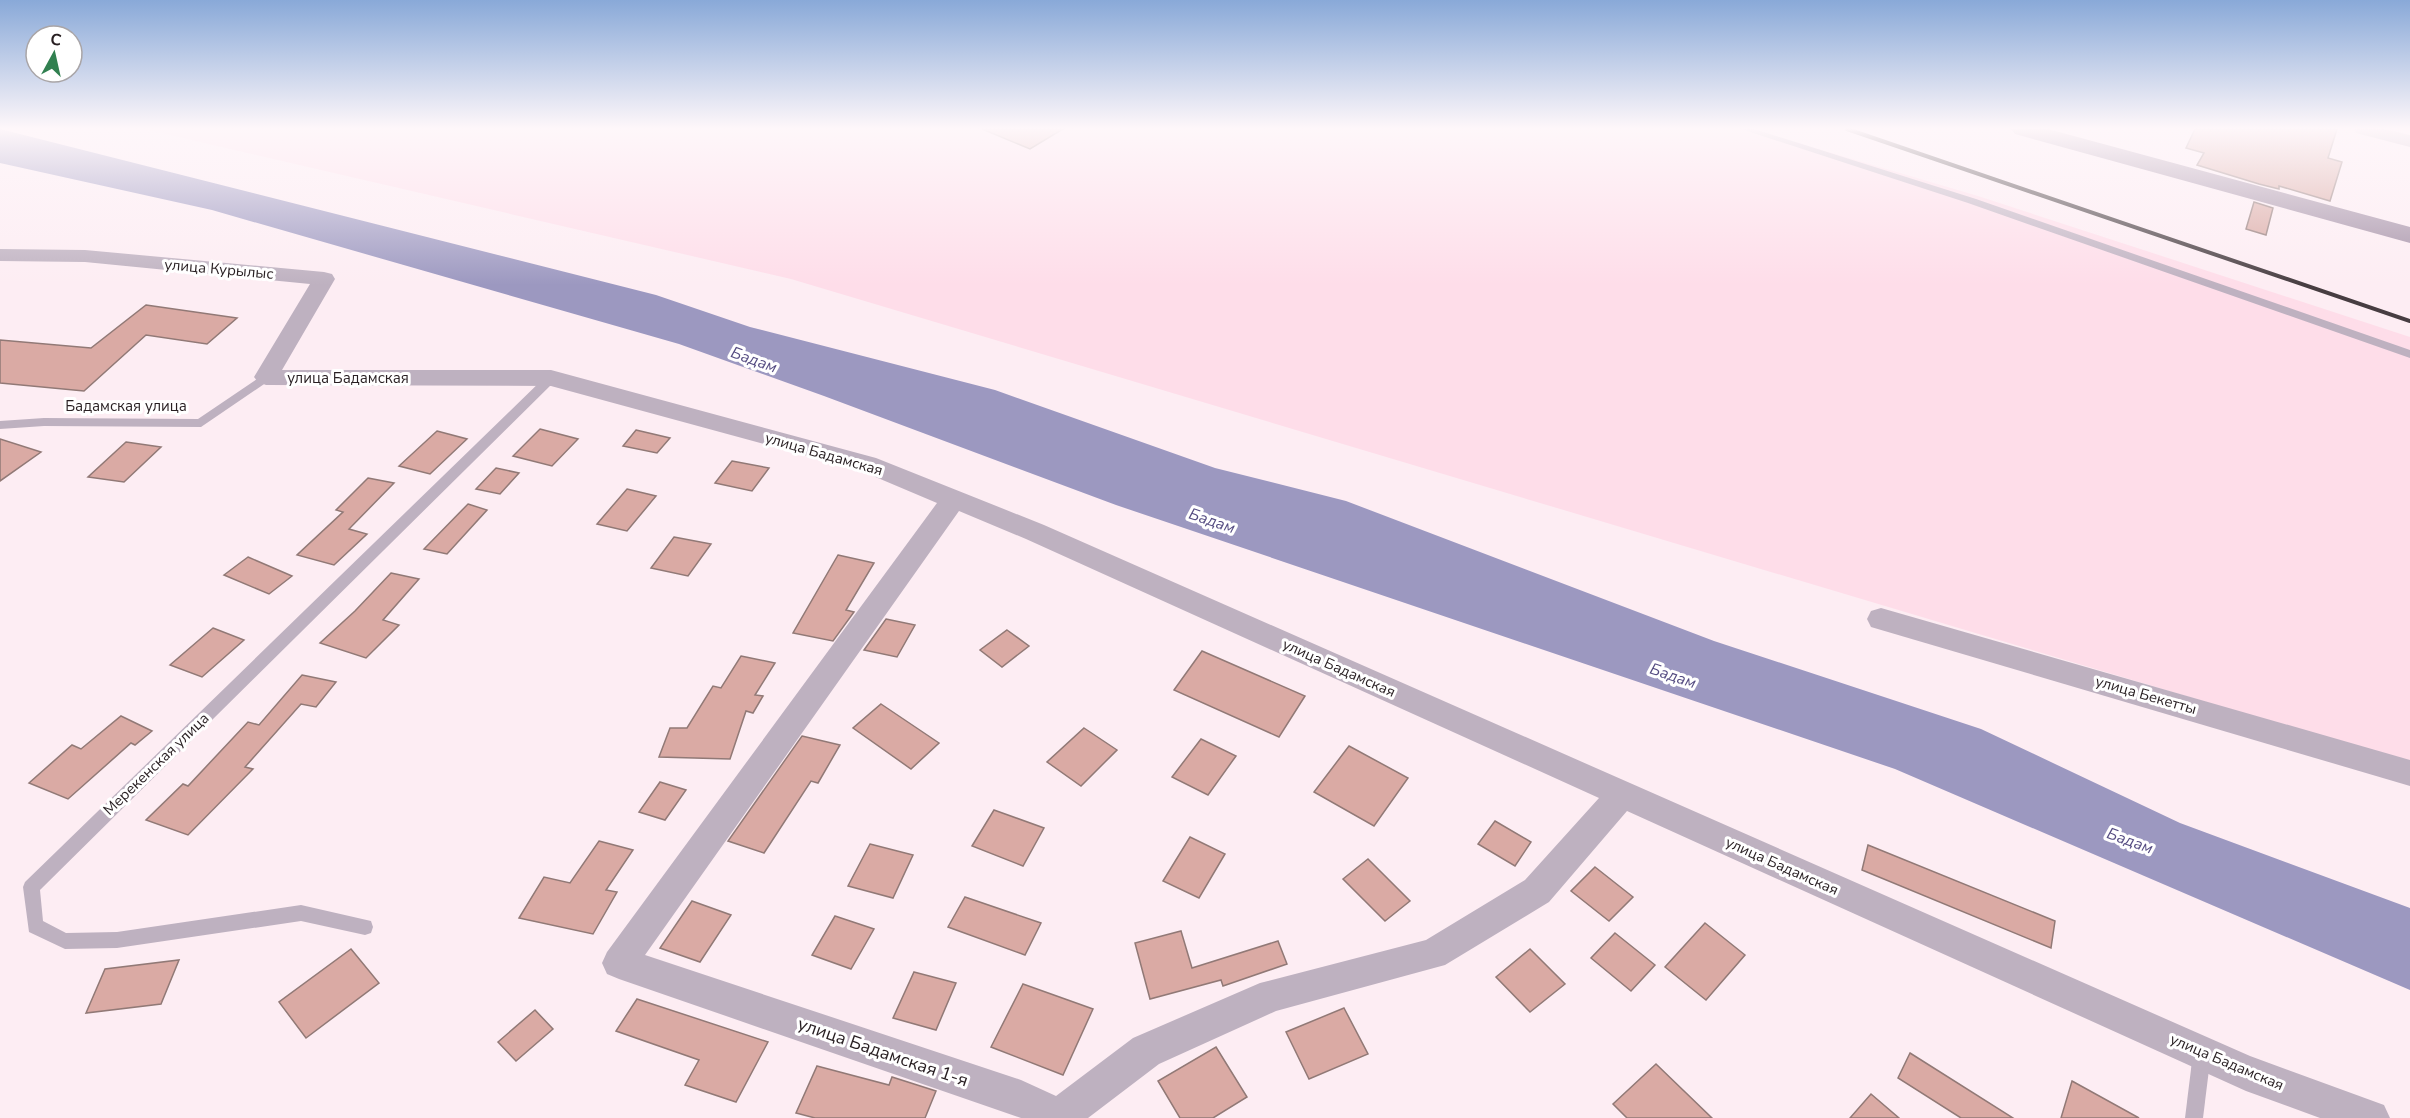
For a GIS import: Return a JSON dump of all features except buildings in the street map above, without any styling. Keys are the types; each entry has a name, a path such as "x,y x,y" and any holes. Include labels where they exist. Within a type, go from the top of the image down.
{"main road":[{"path":"2213,181 2410,235"}],"street":[{"name":"улица Курылыс","path":"0,255 85,256 324,279 266,377"},
{"name":"улица Бадамская","path":"266,377 551,378 867,464 1046,537 2202,1053 2246,1072 2371,1118"},
{"name":"улица Бадамская 1-я","path":"954,499 619,963 1016,1108 1060,1117 1146,1051 1272,994 1433,954 1537,891 1622,794"},
{"name":"улица Бекетты","path":"1881,619 2410,774"}],"lane":[{"path":"1910,181 2410,354"},
{"name":"Бадамская улица","path":"0,424 201,423 266,377"},
{"name":"Мерекенская улица","path":"365,927 301,913 117,940 65,941 35,926 31,887 551,378"},
{"path":"2194,1118 2202,1053"}],"shaded area":[{"path":"369,181 1928,181 2410,337 2410,763 791,279"}],"water":[{"name":"Бадам","path":"82,181 206,181 656,295 750,327 995,390 1215,468 1346,501 1714,641 1981,729 2180,823 2410,908 2410,990 1895,769 1116,505 679,344 212,210"}],"railway":[{"path":"2000,181 2410,321"}]}
